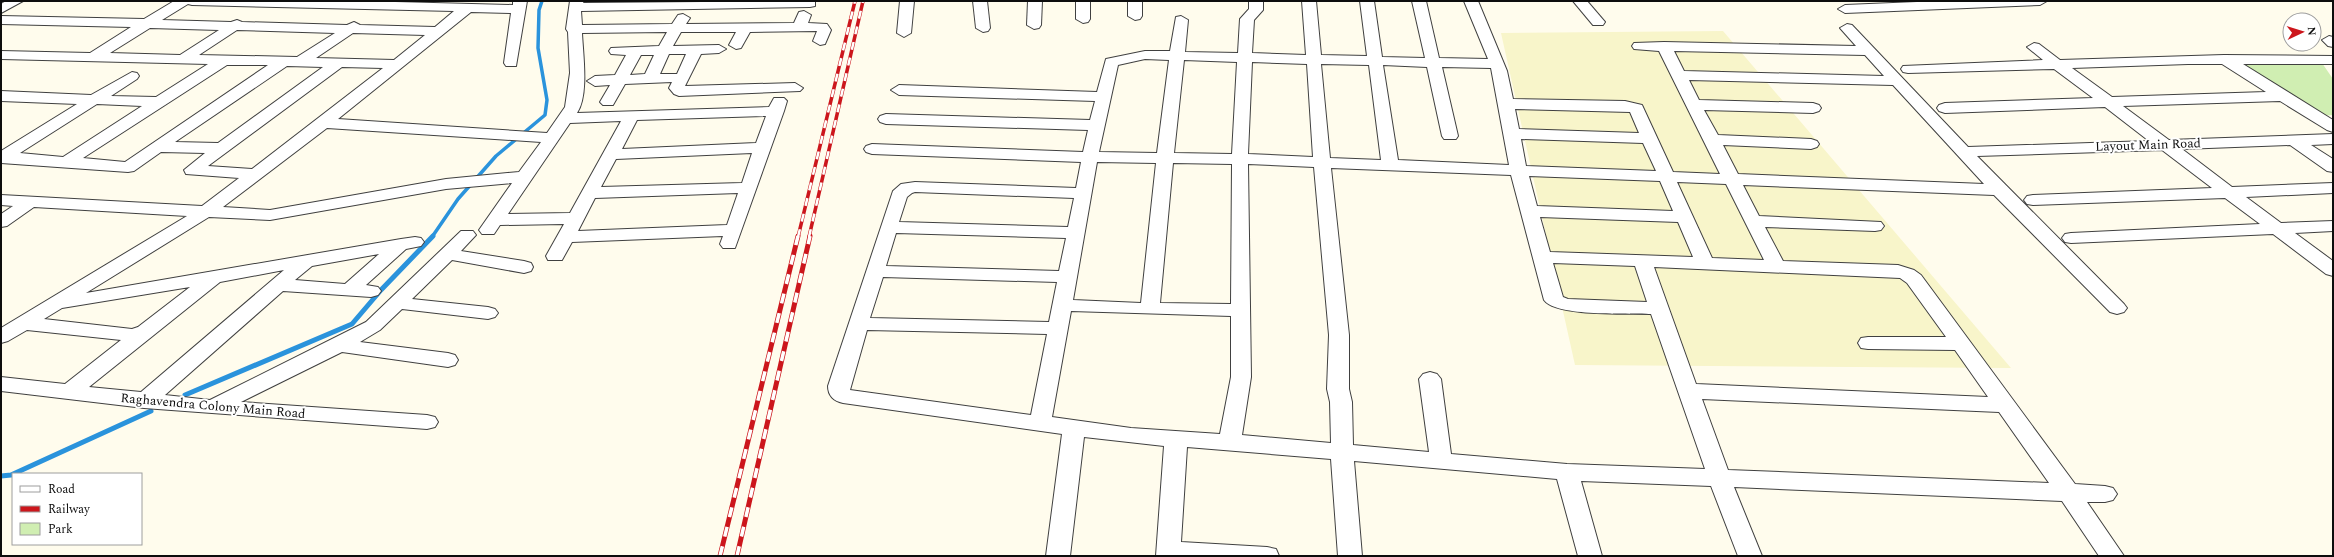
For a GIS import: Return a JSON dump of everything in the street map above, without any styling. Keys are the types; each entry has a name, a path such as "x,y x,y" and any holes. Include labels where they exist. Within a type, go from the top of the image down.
{"street":[{"path":"1,9 16,1"},
{"path":"92,58 183,1"},
{"path":"192,1 397,3 467,8 520,5 511,64"},
{"path":"904,33 907,1"},
{"path":"980,1 983,28"},
{"path":"1034,25 1035,1"},
{"path":"1083,19 1084,1"},
{"path":"1135,1 1135,16"},
{"path":"1230,442 1241,377 1240,159 1247,19 1256,10 1256,1"},
{"path":"1309,1 1322,162 1339,334 1338,389 1341,402 1342,452 1350,556"},
{"path":"1367,1 1390,166"},
{"path":"1419,1 1450,136"},
{"path":"1471,1 1497,64 1519,172 1551,295 1558,304 1659,308"},
{"path":"1580,1 1598,22"},
{"path":"1845,9 1951,3 2040,1"},
{"path":"736,44 743,2"},
{"path":"576,218 491,225 523,177 544,138 565,118 573,107 577,73 573,29 576,4 810,2 799,27"},
{"path":"2,158 128,167 293,62 351,27 397,3"},
{"path":"651,78 664,49 694,3"},
{"path":"1,337 205,212 324,123 395,64 467,8"},
{"path":"1,20 237,24 438,31"},
{"path":"1150,309 1165,157 1181,20"},
{"path":"1,34 23,21"},
{"path":"184,59 237,24"},
{"path":"573,29 677,27 822,28 824,30 820,41"},
{"path":"1847,28 1868,50 1902,75 1964,152 1999,190 2117,308"},
{"path":"1639,46 1868,50"},
{"path":"1664,46 1776,266"},
{"path":"2034,47 2167,144 2333,270"},
{"path":"696,49 677,88 679,91 795,88"},
{"path":"616,51 719,49"},
{"path":"608,102 619,79 636,50"},
{"path":"1,55 395,64"},
{"path":"1040,424 1096,125 1111,62 1145,55 1497,64"},
{"path":"1679,75 1902,75 2058,65 2224,59 2333,60"},
{"path":"2224,59 2333,126"},
{"path":"66,162 224,60"},
{"path":"255,174 192,170 338,63"},
{"path":"2,158 132,76"},
{"path":"595,81 682,78"},
{"path":"899,90 1102,97"},
{"path":"1,96 159,102"},
{"path":"1,106 17,96"},
{"path":"1945,108 2284,96"},
{"path":"1506,104 1631,107 1638,111 1705,263"},
{"path":"1695,105 1813,108"},
{"path":"565,118 632,117 778,106 732,237 566,237"},
{"path":"555,256 632,117"},
{"path":"886,119 1096,125"},
{"path":"324,123 544,138"},
{"path":"1512,134 1650,138"},
{"name":"Layout Main Road","path":"1964,152 2333,139"},
{"path":"1712,140 1811,144"},
{"path":"2293,140 2333,167"},
{"path":"158,147 223,148"},
{"path":"611,154 763,148"},
{"path":"872,149 1090,157 1240,159 1519,172 1999,190"},
{"path":"1,200 270,215 464,182 523,177"},
{"path":"590,193 749,188"},
{"path":"1083,193 907,188 899,195 839,386 839,392 843,396 1131,436 1230,442 1567,472 2105,494"},
{"path":"2033,200 2333,188"},
{"path":"1,222 30,202"},
{"path":"1529,211 1684,217"},
{"path":"1753,221 1875,226"},
{"path":"2071,238 2333,226"},
{"path":"889,227 1076,233"},
{"path":"212,407 339,345 373,326 467,235"},
{"path":"52,305 408,243 350,289"},
{"path":"448,254 524,267"},
{"path":"1541,257 1898,271 1907,274 1914,279 2068,492 2112,556"},
{"path":"1642,260 1719,478 1750,556"},
{"path":"144,401 306,261"},
{"path":"875,271 1067,277"},
{"path":"68,392 215,277"},
{"path":"278,285 371,291"},
{"path":"398,303 488,313"},
{"path":"1062,305 1150,309 1241,310"},
{"path":"24,323 132,335 144,332"},
{"path":"859,324 1058,328"},
{"path":"1868,343 1961,344"},
{"path":"339,345 448,360"},
{"path":"1430,379 1441,461"},
{"name":"Raghavendra Colony Main Road","path":"1,384 144,401 426,422"},
{"path":"1688,391 2005,405"},
{"path":"1058,556 1074,428"},
{"path":"1176,439 1168,554 1267,556"},
{"path":"1567,472 1590,556"}],"shaded area":[{"path":"1723,31 2011,368 1575,365 1501,33"}],"green space":[{"path":"2301,62 2322,63 2333,79 2333,115 2322,116 2239,64"}],"waterway":[{"path":"432,237 458,199 496,156 545,115 547,100 538,48 539,10 542,1"},
{"path":"185,395 352,324 381,290 433,236"},
{"path":"15,473 151,411"},
{"path":"1,476 12,475"}],"railway":[{"path":"798,237 855,1"},
{"path":"809,237 863,1"},
{"path":"720,556 798,236"},
{"path":"737,556 810,236"}]}
